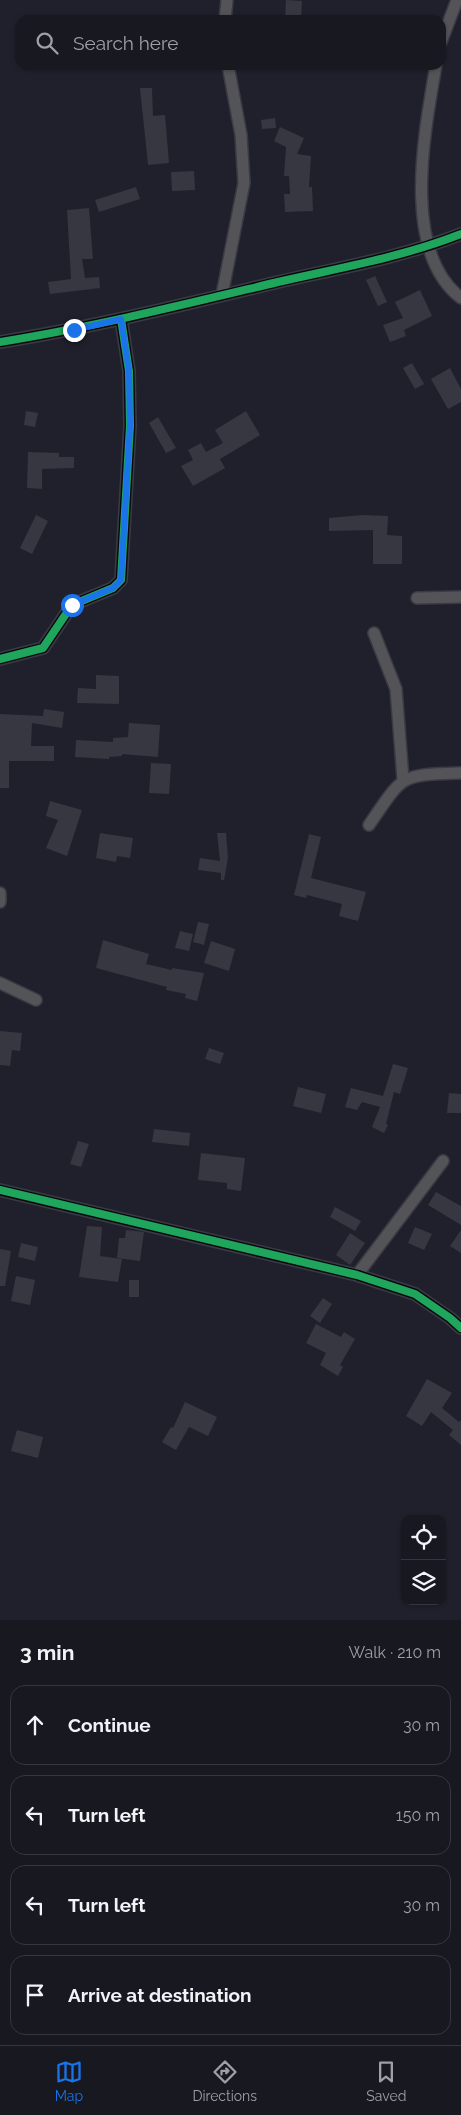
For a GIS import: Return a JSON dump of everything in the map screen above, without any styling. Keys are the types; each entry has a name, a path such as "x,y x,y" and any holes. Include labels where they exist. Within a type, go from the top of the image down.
{"street":[{"path":"226,15 227,0"},
{"path":"446,29 457,0"},
{"path":"222,296 244,183 241,135 229,70"},
{"path":"435,70 422,163 421,197 428,247 445,281 461,298"},
{"path":"0,342 74,330 222,296 428,247 461,234"},
{"path":"0,659 42,648 72,605 113,588 121,580 130,426 129,371 121,319"},
{"path":"417,598 461,597"},
{"path":"374,633 396,689 403,779"},
{"path":"369,825 403,779 419,774 461,773"},
{"path":"0,893 0,902"},
{"path":"0,983 36,1000"},
{"path":"356,1274 443,1161"},
{"path":"0,1190 356,1274 415,1294 450,1318 461,1328"}],"building":[{"path":"286,0 302,1 301,15 285,15"},
{"path":"140,88 152,88 153,116 165,115 169,163 148,165"},
{"path":"275,118 276,128 262,129 261,120"},
{"path":"280,127 304,138 297,154 311,156 309,187 312,187 313,211 285,212 284,194 290,194 289,176 284,176 286,147 274,141"},
{"path":"194,171 195,190 172,191 171,172"},
{"path":"136,187 140,199 99,212 95,200"},
{"path":"89,208 93,259 82,259 85,278 99,277 100,288 50,294 48,282 71,279 67,210"},
{"path":"375,276 387,302 378,306 366,280"},
{"path":"420,290 432,316 404,330 406,336 390,342 383,325 403,318 395,302"},
{"path":"412,363 424,384 415,389 403,368"},
{"path":"450,368 461,389 461,402 448,409 431,379"},
{"path":"26,411 38,413 35,427 24,425"},
{"path":"246,411 260,435 220,459 225,468 193,486 181,466 193,460 188,450 201,443 206,452 223,443 215,430"},
{"path":"158,417 176,448 166,453 149,423"},
{"path":"28,452 59,453 59,457 74,457 74,468 42,469 42,489 27,488"},
{"path":"36,515 48,521 32,554 20,548"},
{"path":"362,515 388,516 387,535 402,536 402,564 373,564 373,530 329,531 329,518"},
{"path":"96,675 119,676 119,704 77,703 78,688 96,689"},
{"path":"44,709 64,712 62,728 32,723 31,746 54,746 54,761 9,761 9,788 0,788 0,714 43,716"},
{"path":"129,723 160,725 158,757 122,754 122,756 109,757 109,759 75,757 76,740 113,742 113,738 128,737"},
{"path":"151,763 171,764 169,794 149,793"},
{"path":"50,801 82,810 67,856 46,848 58,820 46,816"},
{"path":"100,833 133,838 130,858 117,856 116,862 96,858"},
{"path":"217,833 226,833 228,858 224,880 221,880 221,873 198,870 200,858 220,861"},
{"path":"309,834 321,837 311,878 366,892 358,921 339,916 342,904 307,895 306,898 294,895"},
{"path":"198,922 209,924 204,945 193,942"},
{"path":"180,931 193,934 189,951 175,948"},
{"path":"103,940 149,954 146,964 172,970 172,968 204,973 197,1001 185,998 186,994 166,990 167,987 96,968"},
{"path":"211,941 235,949 229,971 204,963"},
{"path":"0,1031 22,1033 20,1051 12,1050 10,1066 0,1065"},
{"path":"209,1048 224,1053 220,1064 205,1059"},
{"path":"393,1064 408,1068 400,1094 394,1092 386,1124 388,1125 384,1133 372,1127 380,1107 362,1102 357,1110 345,1107 351,1088 383,1096"},
{"path":"298,1087 326,1094 321,1113 293,1106"},
{"path":"449,1093 461,1094 461,1113 447,1113"},
{"path":"154,1129 190,1133 189,1146 152,1142"},
{"path":"78,1141 89,1144 81,1167 70,1164"},
{"path":"201,1153 245,1158 241,1191 227,1189 227,1183 198,1180"},
{"path":"436,1192 461,1206 461,1225 428,1205"},
{"path":"335,1207 361,1221 355,1231 330,1217"},
{"path":"87,1226 102,1227 100,1256 122,1259 118,1282 79,1277"},
{"path":"415,1227 432,1234 424,1250 408,1243"},
{"path":"126,1230 144,1232 140,1261 117,1258 119,1238 125,1238"},
{"path":"461,1230 461,1253 450,1246"},
{"path":"350,1233 365,1243 350,1265 336,1255"},
{"path":"21,1243 38,1247 35,1261 18,1257"},
{"path":"0,1249 11,1251 5,1286 0,1286"},
{"path":"16,1276 35,1280 30,1305 11,1301"},
{"path":"129,1280 139,1280 139,1297 129,1297"},
{"path":"323,1298 332,1304 320,1323 310,1316"},
{"path":"316,1324 341,1337 344,1332 355,1339 340,1365 343,1367 338,1376 320,1365 326,1353 306,1343"},
{"path":"427,1379 452,1393 442,1408 459,1422 461,1420 461,1445 449,1435 453,1430 431,1412 422,1426 406,1416"},
{"path":"185,1402 217,1417 208,1436 189,1427 176,1450 162,1442 171,1427 173,1428"},
{"path":"17,1430 43,1437 38,1458 11,1451"}],"cycle path":[{"path":"0,342 174,307 371,261 417,249 461,234"},
{"path":"0,659 43,648 72,605 113,588 121,580 130,426 129,371 121,319"},
{"path":"0,1190 357,1275 415,1294 450,1318 461,1328"}],"route":[{"path":"72,605 113,588 121,580 130,426 129,371 121,319 74,330"}]}
